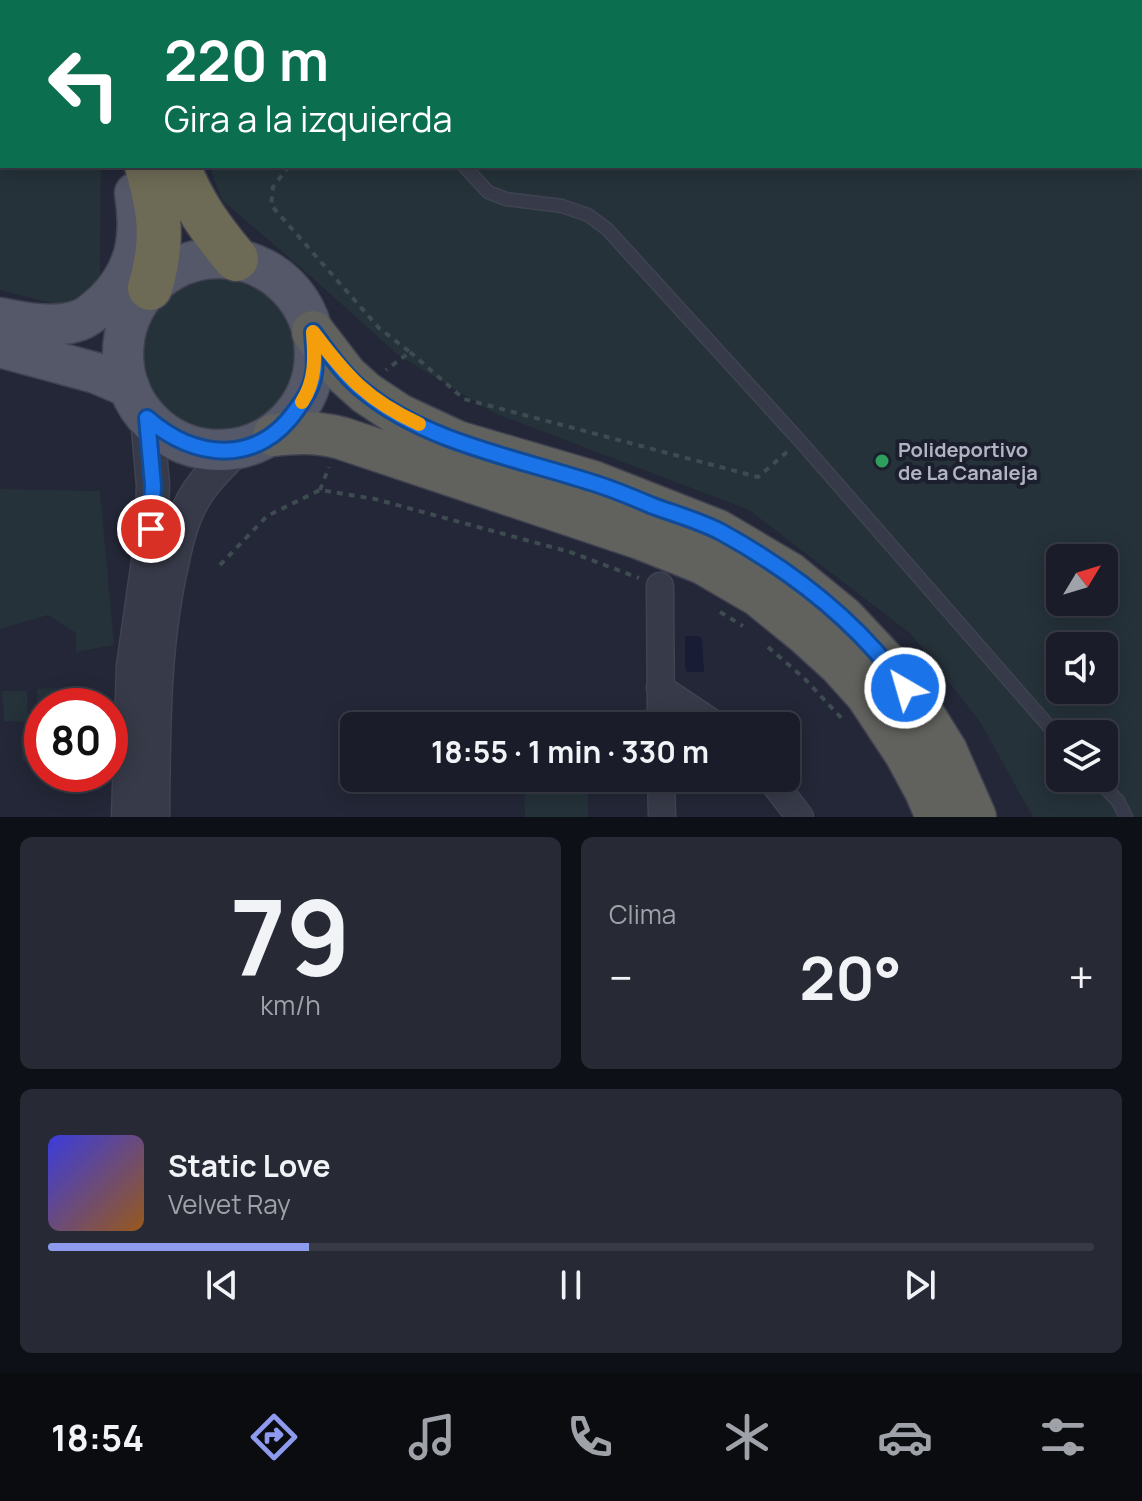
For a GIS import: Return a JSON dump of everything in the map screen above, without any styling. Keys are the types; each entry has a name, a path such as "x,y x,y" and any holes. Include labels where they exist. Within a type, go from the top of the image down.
{"highway":[{"path":"148,168 159,214 160,235 150,288"},
{"path":"179,168 187,191 208,226 236,259"},
{"path":"313,332 346,375 399,415 457,442 593,482 718,531 789,573 844,618 889,666 946,751 975,817"},
{"path":"274,435 308,432 341,438 588,520 691,558 717,571 758,595 806,634 867,695 906,754 937,817"}],"main road":[{"path":"0,318 41,324 82,319 101,306 117,289 131,264 139,235 139,216 129,168"},
{"path":"0,347 96,373 138,403 163,432 179,441 208,449 235,450 274,435 305,398 313,380 315,356 308,313 283,282 271,273 236,259 204,258 174,269 150,288 125,328 122,364 138,403"},
{"path":"0,325 66,341 104,338 125,328"}],"street":[{"path":"128,817 133,666 150,547 153,485 138,403"},
{"path":"153,817 159,646 167,586 182,521 192,500 235,450"},
{"path":"660,586 661,712"},
{"path":"660,688 696,712"},
{"path":"661,792 662,817"},
{"path":"781,792 800,817"}],"lane":[{"path":"466,168 488,192 506,199 562,206 588,215 607,229 800,441 1046,723"},
{"path":"889,666 924,691"},
{"path":"1109,792 1126,817"}],"path":[{"path":"287,168 273,187 271,205 379,328 464,399 758,477 800,441"},
{"path":"379,377 410,352"},
{"path":"320,490 333,457"},
{"path":"220,565 267,516 320,490 375,499 570,552 660,586"},
{"path":"715,609 748,629"},
{"path":"759,639 804,678 845,722"}],"shaded area":[{"path":"0,168 101,168 100,281 92,296 63,306 0,290"},
{"name":"Polideportivo de La Canaleja","path":"210,168 1142,168 1142,817 1033,817 980,722 911,634 749,510 494,413 398,355 222,200"},
{"path":"220,278 249,284 274,300 290,325 296,354 290,383 274,408 249,424 220,430 191,424 166,408 150,383 144,354 150,325 166,300 191,284"},
{"path":"0,489 100,491 114,645 76,652 76,633 48,615 0,629"},
{"path":"2,691 24,691 24,722 4,721"},
{"path":"21,737 24,737 24,761 22,761"},
{"path":"524,792 588,792 588,817 525,817"}],"water":[{"path":"685,636 699,636 702,639 704,672 687,672"}],"slow traffic":[{"path":"302,402 313,380 313,332 346,375 366,393 419,424"}],"place":[{"name":"Polideportivo de La Canaleja","path":"882,461"}],"route":[{"path":"151,529 153,485 147,418 179,441 219,451 246,447 274,435 291,418 313,380 313,332 346,375 399,415 457,442 593,482 718,531 789,573 844,618 905,688"}]}
